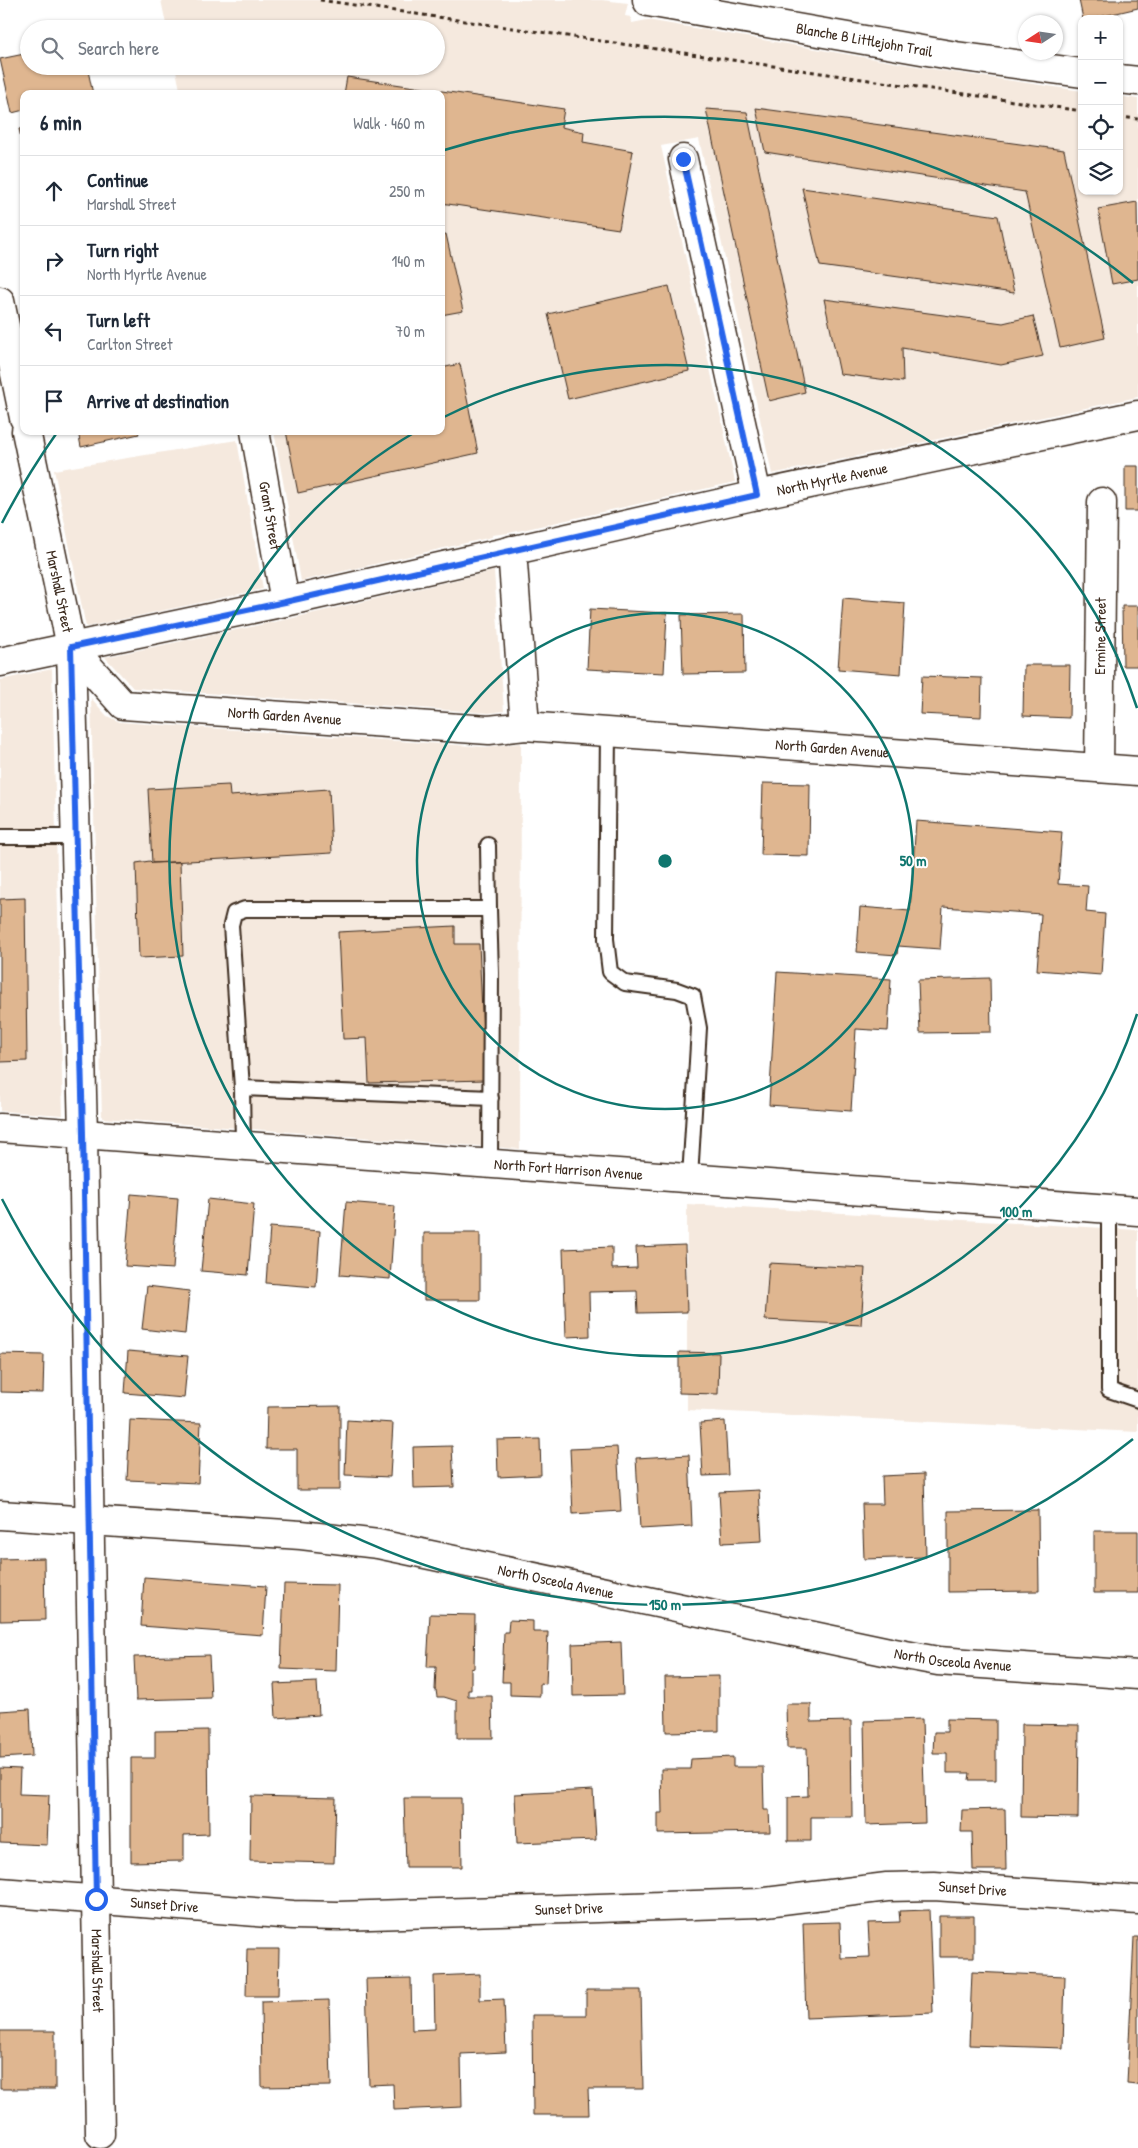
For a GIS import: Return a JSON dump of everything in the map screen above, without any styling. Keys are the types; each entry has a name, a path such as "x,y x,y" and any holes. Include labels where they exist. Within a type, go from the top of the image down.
{"street":[{"name":"Blanche B Littlejohn Trail","path":"648,1 956,56 1078,72"},
{"path":"1123,79 1138,81"},
{"path":"683,159 757,495"},
{"path":"0,303 20,399"},
{"name":"North Myrtle Avenue","path":"0,662 285,602 757,495 1138,415"},
{"name":"Marshall Street","path":"27,435 71,647 83,1134 100,2134"},
{"name":"Grant Street","path":"255,435 285,602"},
{"name":"Ermine Street","path":"1099,768 1102,502"},
{"path":"512,550 525,726"},
{"name":"North Garden Avenue","path":"71,647 123,705 489,730 525,726 1138,771"},
{"name":"North Fort Harrison Avenue","path":"0,1128 1138,1211"},
{"name":"North Osceola Avenue","path":"0,1515 301,1535 378,1544 889,1652 938,1660 1138,1675"},
{"name":"Sunset Drive","path":"0,1892 293,1915 338,1916 758,1903 896,1887 934,1886 1138,1900"}],"lane":[{"path":"608,732 606,939 610,972 625,983 677,990 693,996 699,1028 690,1178"},
{"path":"0,837 75,837"},
{"path":"488,845 491,973 490,1164"},
{"path":"243,1146 242,1088 231,925 234,913 245,909 489,909"},
{"path":"242,1088 491,1098"},
{"path":"1109,1208 1109,1390 1138,1400"}],"path":[{"path":"320,0 1078,110"},
{"path":"1123,117 1138,119"}],"shaded area":[{"path":"161,0 602,0 628,3 625,16 631,17 632,23 647,20 951,72 1078,90 1078,195 1123,195 1123,97 1138,99 1138,397 772,474 699,139 661,146 735,482 509,533 492,535 492,537 301,581 275,435 445,435 445,90 180,90 177,75 445,75 445,20 165,20"},
{"path":"237,440 263,589 86,627 54,470"},
{"path":"494,571 504,711 489,713 133,688 105,657 288,619"},
{"path":"52,669 63,1115 0,1111 0,680"},
{"path":"91,698 107,716 120,722 486,747 521,743 520,1149 102,1118"},
{"path":"687,1204 1138,1230 1138,1432 687,1410"}],"building":[{"path":"1079,0 1138,0 1138,8 1108,15 1082,15"},
{"path":"20,55 20,75 89,75 92,90 20,90 20,111 12,113 0,59"},
{"path":"347,77 435,90 345,90"},
{"path":"445,91 564,109 561,127 584,132 583,142 633,151 619,229 445,204"},
{"path":"756,108 1064,150 1105,338 1060,348 1025,192 765,152"},
{"path":"706,109 747,112 805,392 769,401"},
{"path":"802,188 998,216 1014,293 820,266"},
{"path":"1137,202 1138,279 1112,284 1098,209"},
{"path":"445,234 463,311 445,314"},
{"path":"669,286 689,371 568,399 548,314"},
{"path":"824,299 1003,323 1033,316 1043,356 1001,365 902,348 903,382 840,374"},
{"path":"460,364 478,453 298,493 287,435 445,435 445,367"},
{"path":"79,435 135,435 81,447"},
{"path":"1125,466 1138,466 1138,511 1125,511"},
{"path":"843,598 905,603 901,674 838,669"},
{"path":"1122,606 1138,606 1138,666 1123,666"},
{"path":"590,609 667,613 664,673 587,669"},
{"path":"744,614 745,673 683,674 681,615"},
{"path":"1024,665 1070,665 1069,718 1023,716"},
{"path":"922,676 982,678 981,717 920,714"},
{"path":"763,783 810,784 809,856 761,855"},
{"path":"229,785 230,796 329,789 332,853 152,863 148,789"},
{"path":"916,821 1062,832 1058,884 1088,886 1086,912 1105,914 1101,975 1037,970 1041,914 943,907 940,949 898,946 897,955 857,952 860,907 910,911"},
{"path":"150,861 152,863 180,862 183,956 139,958 136,863"},
{"path":"25,898 27,1061 0,1062 0,899"},
{"path":"455,926 455,944 479,944 485,1080 369,1083 367,1038 343,1039 338,932"},
{"path":"777,972 891,979 888,1031 856,1029 851,1111 769,1105"},
{"path":"990,978 991,1032 920,1033 918,980"},
{"path":"131,1194 178,1198 173,1269 125,1266"},
{"path":"208,1199 254,1204 248,1275 201,1271"},
{"path":"346,1202 395,1206 390,1279 340,1275"},
{"path":"270,1227 320,1231 316,1287 266,1283"},
{"path":"424,1233 480,1233 480,1300 424,1300"},
{"path":"685,1245 687,1312 638,1313 637,1291 589,1292 590,1336 566,1337 563,1249 612,1247 612,1269 637,1268 636,1247"},
{"path":"769,1263 865,1268 861,1325 765,1320"},
{"path":"147,1286 189,1291 185,1334 142,1329"},
{"path":"128,1351 188,1356 184,1398 125,1393"},
{"path":"679,1352 719,1353 718,1394 679,1393"},
{"path":"0,1354 44,1355 43,1393 0,1392"},
{"path":"340,1406 340,1490 297,1490 297,1449 266,1449 267,1407"},
{"path":"130,1420 201,1423 198,1483 127,1480"},
{"path":"347,1420 393,1423 390,1477 345,1475"},
{"path":"725,1421 728,1475 703,1476 700,1423"},
{"path":"540,1439 541,1475 498,1477 497,1440"},
{"path":"452,1446 454,1487 414,1488 413,1447"},
{"path":"617,1447 621,1511 573,1514 570,1449"},
{"path":"689,1455 692,1526 640,1529 636,1458"},
{"path":"924,1474 926,1557 864,1559 862,1504 883,1504 882,1476"},
{"path":"759,1490 762,1541 722,1543 719,1492"},
{"path":"1038,1510 1039,1591 948,1592 948,1511"},
{"path":"1094,1531 1138,1531 1138,1593 1094,1593"},
{"path":"44,1558 45,1620 0,1621 0,1559"},
{"path":"144,1577 266,1586 263,1635 141,1626"},
{"path":"284,1584 338,1585 336,1671 281,1669"},
{"path":"430,1614 475,1615 474,1668 471,1669 471,1690 468,1690 468,1696 492,1696 493,1738 457,1738 457,1701 437,1697 435,1690 436,1667 427,1667"},
{"path":"509,1620 533,1621 533,1632 548,1632 546,1684 540,1683 540,1696 510,1695 510,1682 502,1682 504,1632 508,1632"},
{"path":"621,1642 623,1695 573,1696 572,1644"},
{"path":"209,1655 211,1698 136,1700 134,1657"},
{"path":"719,1676 719,1731 666,1732 665,1677"},
{"path":"317,1682 319,1715 276,1718 274,1684"},
{"path":"786,1704 811,1704 811,1722 851,1721 852,1817 811,1817 811,1841 788,1841 788,1797 808,1796 807,1748 787,1748"},
{"path":"30,1709 32,1756 0,1758 0,1711"},
{"path":"922,1719 925,1823 866,1825 864,1721"},
{"path":"947,1719 996,1720 996,1780 969,1780 970,1773 947,1773 947,1753 933,1753 934,1732 947,1732"},
{"path":"1022,1724 1079,1725 1078,1818 1021,1817"},
{"path":"208,1730 209,1834 184,1835 184,1861 131,1862 131,1758 155,1758 155,1731"},
{"path":"733,1757 733,1767 763,1767 764,1810 769,1810 770,1832 658,1834 658,1813 662,1813 661,1769 690,1769 691,1759"},
{"path":"0,1768 20,1769 19,1794 49,1795 47,1845 0,1843"},
{"path":"593,1790 596,1840 517,1843 515,1794"},
{"path":"251,1796 336,1798 334,1863 250,1861"},
{"path":"404,1798 461,1798 462,1867 406,1867"},
{"path":"1005,1809 1006,1870 973,1870 972,1832 961,1832 962,1810"},
{"path":"929,1910 933,2013 806,2018 803,1923 840,1922 841,1958 870,1957 868,1923 900,1922 899,1911"},
{"path":"939,1916 974,1916 974,1957 939,1957"},
{"path":"1134,1937 1138,1937 1138,2085 1127,2084"},
{"path":"247,1949 279,1949 278,1996 246,1996"},
{"path":"972,1972 1065,1976 1063,2048 969,2045"},
{"path":"480,1974 480,2000 504,1999 506,2052 461,2054 462,2107 394,2110 393,2084 369,2085 366,1979 411,1978 412,2030 435,2029 434,1976"},
{"path":"586,1990 641,1990 643,2089 588,2089 589,2115 533,2115 532,2015 586,2015"},
{"path":"329,2000 331,2086 262,2087 261,2002"},
{"path":"0,2031 55,2031 55,2089 0,2089"}],"route":[{"path":"96,1899 83,1134 71,647 285,602 757,495 683,159"}]}
